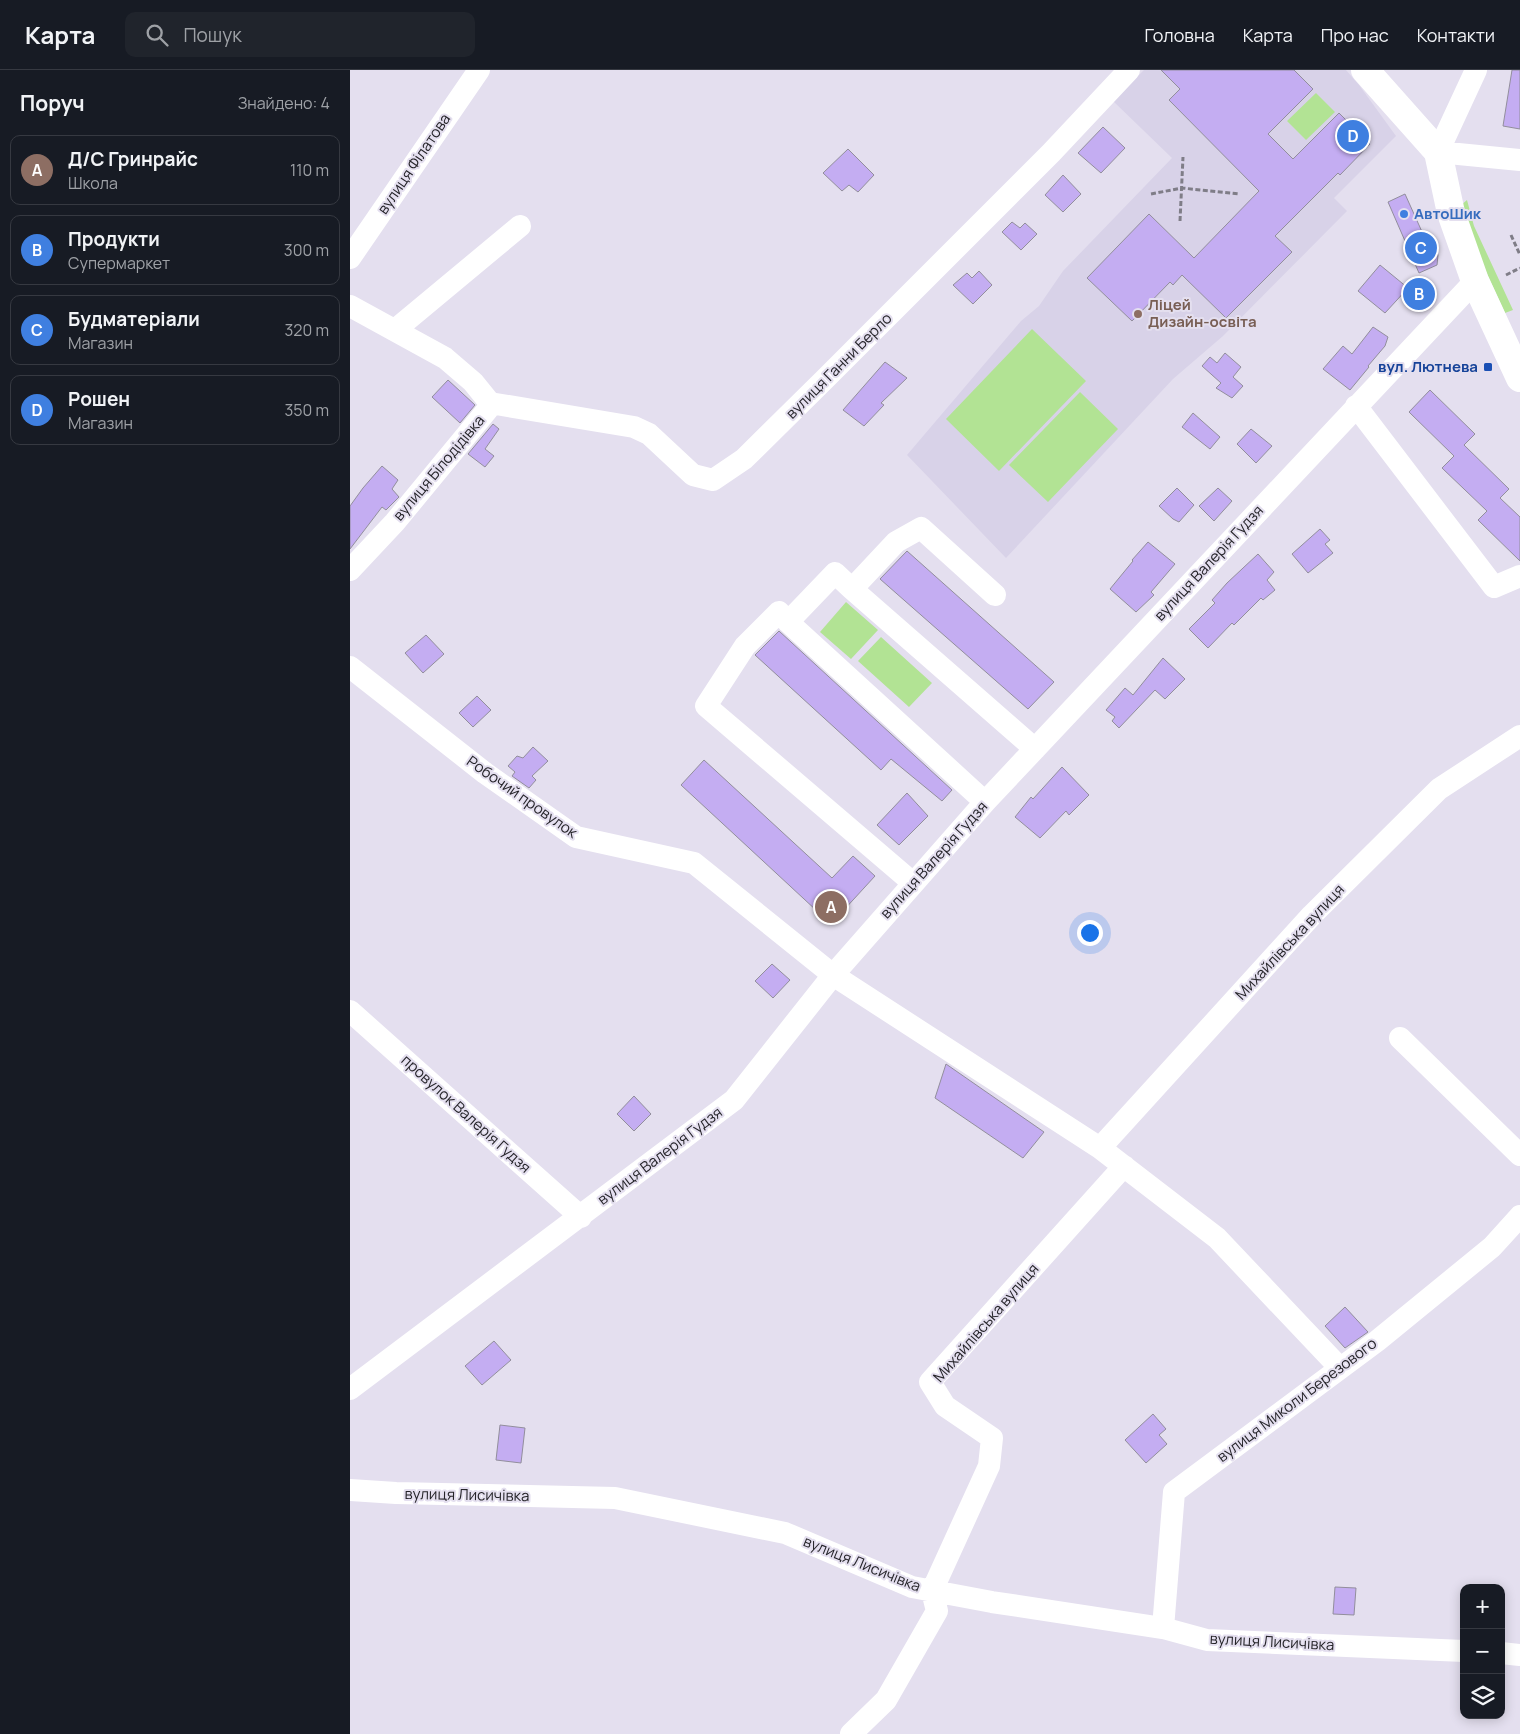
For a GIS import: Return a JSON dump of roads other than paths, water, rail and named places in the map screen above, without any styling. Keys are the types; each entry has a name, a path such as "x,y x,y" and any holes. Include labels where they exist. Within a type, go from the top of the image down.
{"main road":[{"path":"1365,70 1438,152 1451,213 1475,281 1520,378"}],"street":[{"name":"вулиця Філатова","path":"350,258 479,70"},
{"name":"вулиця Ганни Берло","path":"490,403 634,427 649,434 693,475 713,480 744,459 1051,153 1129,70"},
{"path":"1476,70 1438,152 1520,160"},
{"path":"395,330 520,226"},
{"name":"вулиця Валерія Гудзя","path":"350,1389 734,1100 833,975 985,802 1475,281"},
{"name":"вулиця Білодідівка","path":"350,306 445,358 473,382 490,403 488,409 395,522 350,570"},
{"path":"1356,406 1494,587 1520,576"},
{"path":"852,588 896,542 921,528 995,595"},
{"path":"788,622 835,573 1035,750"},
{"path":"913,883 706,706 745,646 779,612 985,802"},
{"name":"Робочий провулок","path":"350,667 485,773 576,837 694,863 833,975 1100,1148"},
{"name":"Михайлівська вулиця","path":"1100,1148 1312,915 1439,789 1520,736"},
{"name":"провулок Валерія Гудзя","path":"350,1012 581,1217"},
{"path":"1400,1038 1520,1155"},
{"path":"1100,1148 1217,1238 1340,1368"},
{"name":"Михайлівська вулиця","path":"932,1590 989,1466 992,1438 946,1406 930,1382 1124,1166"},
{"name":"вулиця Миколи Березового","path":"1163,1628 1174,1492 1377,1341 1492,1247 1520,1216"},
{"name":"вулиця Лисичівка","path":"350,1490 396,1493 615,1498 785,1533 912,1587 992,1602 1163,1628 1207,1640 1460,1651"},
{"path":"851,1734 886,1700 909,1661 937,1611 932,1590"},
{"path":"1505,1653 1520,1655"}],"place":[{"name":"Рошен","path":"1353,136"},
{"name":"АвтоШик","path":"1404,214"},
{"name":"Будматеріали","path":"1421,248"},
{"name":"Продукти","path":"1419,294"},
{"name":"Ліцей Дизайн-освіта","path":"1138,314"},
{"name":"вул. Лютнева","path":"1488,367"},
{"name":"Д/С Гринрайс","path":"831,907"}]}
